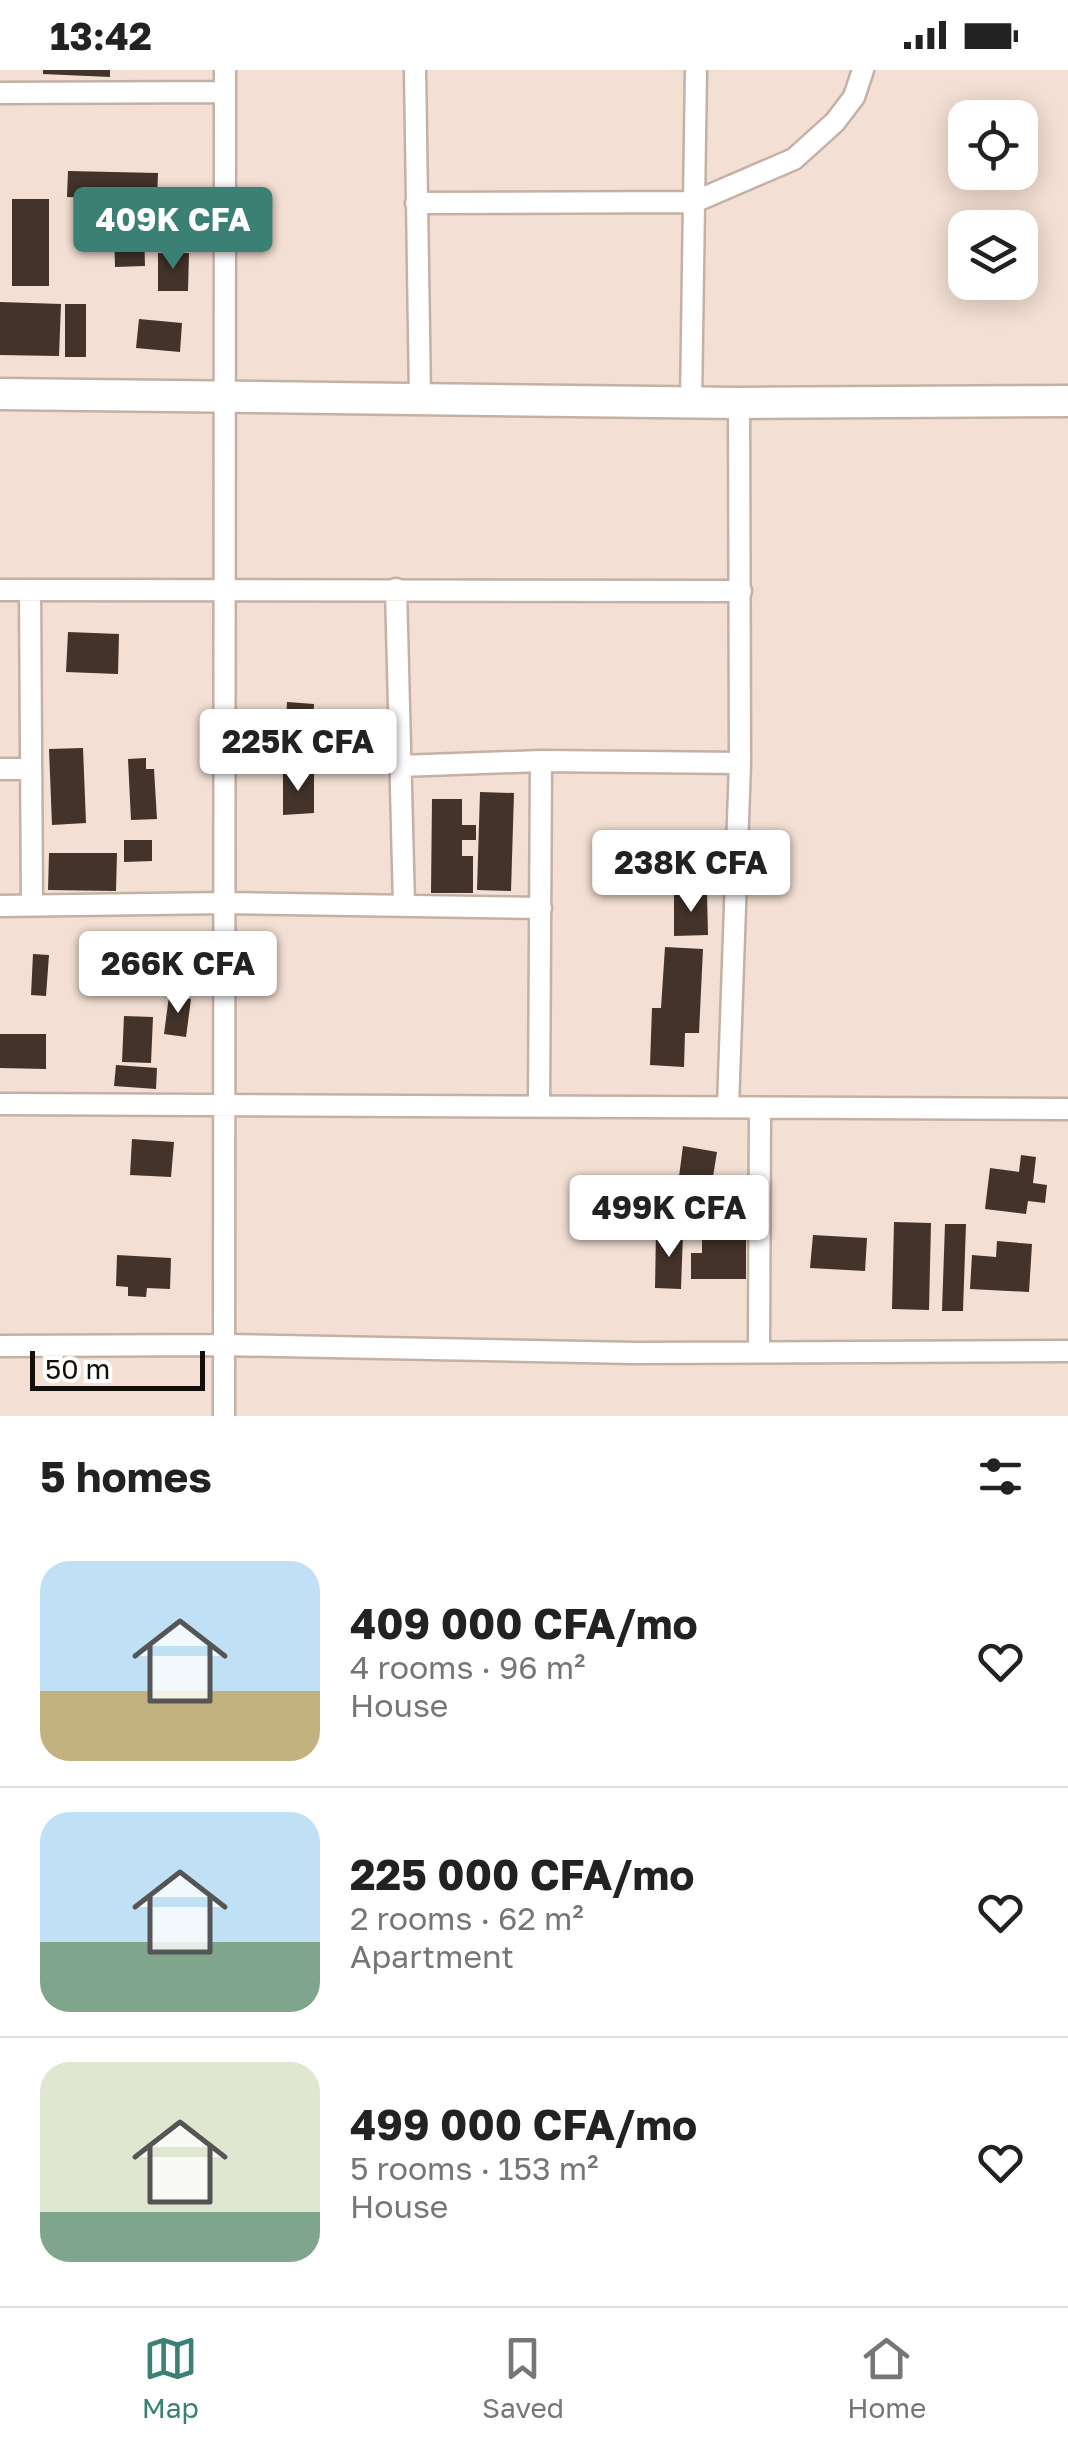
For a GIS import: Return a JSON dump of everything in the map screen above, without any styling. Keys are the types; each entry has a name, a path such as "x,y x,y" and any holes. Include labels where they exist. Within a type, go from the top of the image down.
{"street":[{"path":"224,1416 226,70"},
{"path":"416,70 420,398"},
{"path":"691,402 696,70"},
{"path":"416,203 694,202 794,159 835,122 854,97 862,70"},
{"path":"0,92 225,92"},
{"path":"0,394 739,403 1068,401"},
{"path":"728,1108 740,763 739,403"},
{"path":"396,589 404,906"},
{"path":"0,590 742,591"},
{"path":"30,590 32,905"},
{"path":"400,766 541,761 740,763"},
{"path":"538,1106 541,761"},
{"path":"0,769 31,769"},
{"path":"0,906 224,903 541,908"},
{"path":"0,1104 1068,1109"},
{"path":"760,1108 760,1352"},
{"path":"0,1346 1068,1352"}],"building":[{"path":"43,70 110,70 110,77 43,74"},
{"path":"68,171 158,173 157,200 67,197"},
{"path":"12,199 49,199 49,286 12,286"},
{"path":"144,230 145,266 115,267 114,231"},
{"path":"158,253 189,253 188,291 158,291"},
{"path":"0,302 61,304 59,356 0,355"},
{"path":"65,304 86,304 86,357 65,357"},
{"path":"139,319 182,323 180,352 136,348"},
{"path":"68,632 119,634 118,674 66,672"},
{"path":"287,702 314,704 312,744 285,743"},
{"path":"83,748 86,823 52,825 49,749"},
{"path":"146,758 146,769 154,769 157,819 131,820 128,759"},
{"path":"314,773 314,813 283,815 283,774"},
{"path":"480,792 514,793 511,891 477,890"},
{"path":"432,799 462,799 462,825 476,825 476,840 462,840 462,856 473,856 473,893 431,893"},
{"path":"124,840 152,840 152,861 124,862"},
{"path":"49,853 117,853 116,891 48,890"},
{"path":"707,893 708,935 674,936 674,894"},
{"path":"665,947 703,949 699,1033 685,1033 684,1067 650,1065 652,1008 661,1008"},
{"path":"33,954 49,955 46,996 31,995"},
{"path":"169,996 191,999 186,1037 164,1034"},
{"path":"124,1016 153,1017 151,1063 122,1062"},
{"path":"0,1034 46,1034 46,1069 0,1068"},
{"path":"116,1065 157,1068 156,1089 114,1086"},
{"path":"132,1139 174,1142 171,1177 130,1175"},
{"path":"683,1146 717,1152 711,1189 678,1184"},
{"path":"1021,1155 1036,1157 1033,1183 1047,1185 1045,1203 1028,1201 1026,1214 985,1209 990,1168 1019,1172"},
{"path":"702,1221 736,1222 736,1236 746,1236 746,1279 691,1279 691,1253 702,1253"},
{"path":"894,1222 931,1223 929,1310 892,1309"},
{"path":"945,1224 966,1224 963,1311 942,1311"},
{"path":"656,1232 683,1233 681,1289 655,1288"},
{"path":"813,1235 867,1238 865,1271 810,1268"},
{"path":"997,1241 1032,1244 1029,1292 970,1289 972,1255 996,1257"},
{"path":"117,1255 171,1258 170,1289 147,1288 146,1297 128,1296 128,1287 116,1286"}]}
